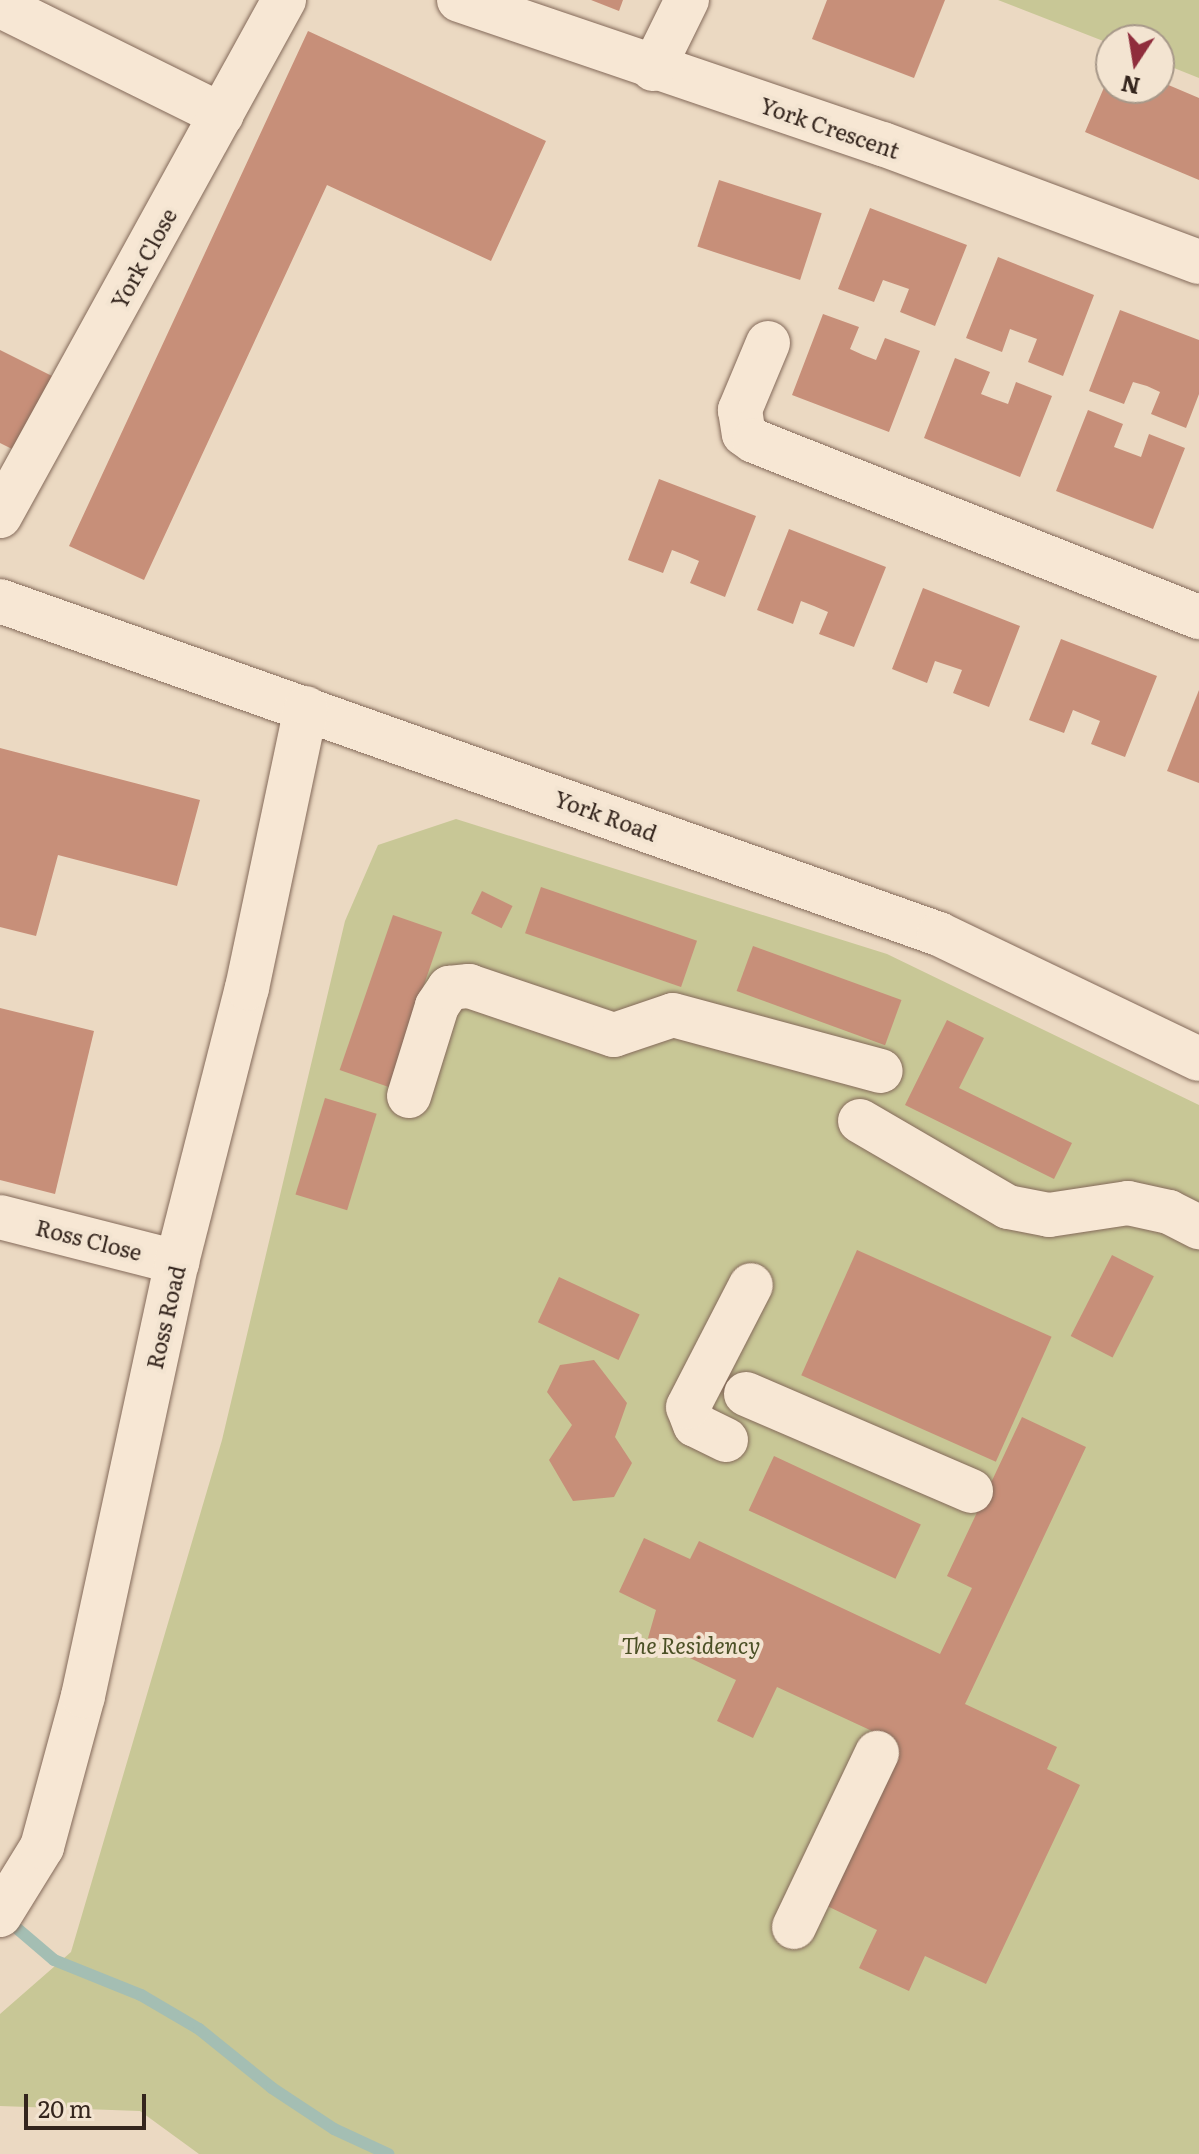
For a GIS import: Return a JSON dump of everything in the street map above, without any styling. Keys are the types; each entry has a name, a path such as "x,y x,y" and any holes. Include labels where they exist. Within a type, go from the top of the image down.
{"street":[{"name":"York Close","path":"0,516 284,0"},
{"name":"York Crescent","path":"459,0 653,69 883,144 1199,262"},
{"path":"653,69 687,0"},
{"path":"1,6 222,115"},
{"path":"768,343 740,410 744,434 754,441 1199,617"},
{"name":"York Road","path":"0,601 939,934 1199,1059"},
{"name":"Ross Road","path":"2,1913 42,1847 79,1712 177,1262 247,988 306,708"},
{"path":"409,1096 437,1006 449,988 469,986 614,1035 673,1015 881,1071"},
{"path":"860,1121 1008,1207 1049,1215 1128,1203 1169,1212 1199,1227"},
{"name":"Ross Close","path":"0,1217 177,1262"},
{"path":"726,1440 695,1425 688,1407 751,1285"},
{"path":"746,1394 971,1491"},
{"path":"794,1927 877,1753"}],"green space":[{"path":"998,0 1199,0 1199,78 1175,68 1175,24 1095,24 1095,38"},
{"name":"The Residency","path":"456,819 887,954 1199,1105 1199,2154 199,2154 140,2111 0,2106 0,2014 71,1952 222,1440 345,921 378,845"}],"building":[{"path":"591,0 623,0 619,11"},
{"path":"827,0 945,0 914,78 812,39"},
{"path":"308,31 546,141 491,261 327,185 144,580 69,546"},
{"path":"1175,88 1199,98 1199,180 1085,132 1097,104 1175,104"},
{"path":"719,180 822,213 800,280 697,247"},
{"path":"870,208 967,245 935,326 900,312 909,289 883,280 874,302 838,289"},
{"path":"998,257 1094,295 1063,376 1028,362 1037,339 1010,329 1002,352 966,338"},
{"path":"1120,310 1199,340 1199,394 1186,428 1151,414 1160,392 1147,386 1133,382 1124,404 1089,391"},
{"path":"823,314 859,327 850,349 876,360 885,338 920,351 889,432 792,395"},
{"path":"0,350 66,383 28,457 0,443"},
{"path":"955,358 990,372 981,394 1008,404 1016,382 1052,396 1020,477 924,438"},
{"path":"1088,410 1123,424 1114,447 1141,457 1149,434 1185,448 1153,529 1056,491"},
{"path":"659,479 756,516 725,597 690,583 699,561 672,550 663,573 628,560"},
{"path":"789,529 886,567 854,647 819,634 828,612 801,601 793,624 757,610"},
{"path":"923,588 1020,626 989,707 953,693 962,670 935,661 927,683 892,669"},
{"path":"1061,639 1157,676 1125,757 1091,744 1100,721 1073,710 1064,733 1029,720"},
{"path":"1199,690 1199,783 1167,771"},
{"path":"0,748 200,800 177,886 58,855 36,936 0,927"},
{"path":"541,887 697,941 681,987 525,933"},
{"path":"482,891 513,906 502,928 471,913"},
{"path":"393,915 442,932 389,1087 340,1070"},
{"path":"753,946 901,1000 885,1045 737,991"},
{"path":"0,1008 94,1031 55,1194 0,1180"},
{"path":"947,1020 984,1038 959,1088 1072,1143 1054,1179 905,1105"},
{"path":"325,1098 377,1114 347,1210 295,1195"},
{"path":"857,1250 1052,1337 996,1462 801,1375"},
{"path":"1112,1255 1154,1276 1113,1357 1071,1336"},
{"path":"559,1277 640,1315 619,1360 538,1322"},
{"path":"594,1360 627,1403 615,1437 632,1463 614,1497 573,1501 549,1460 572,1425 547,1392 560,1365"},
{"name":"The Residency","path":"1022,1417 1086,1447 965,1704 1057,1747 1047,1769 1080,1785 986,1984 925,1956 909,1991 859,1968 877,1930 823,1904 898,1743 777,1687 753,1738 717,1721 736,1680 648,1638 656,1610 619,1592 644,1538 690,1559 699,1541 940,1654 972,1588 947,1576"},
{"path":"774,1456 921,1524 895,1579 749,1510"}],"waterway":[{"path":"6,1919 54,1960 141,1995 199,2029 272,2088 334,2129 388,2154"}]}
